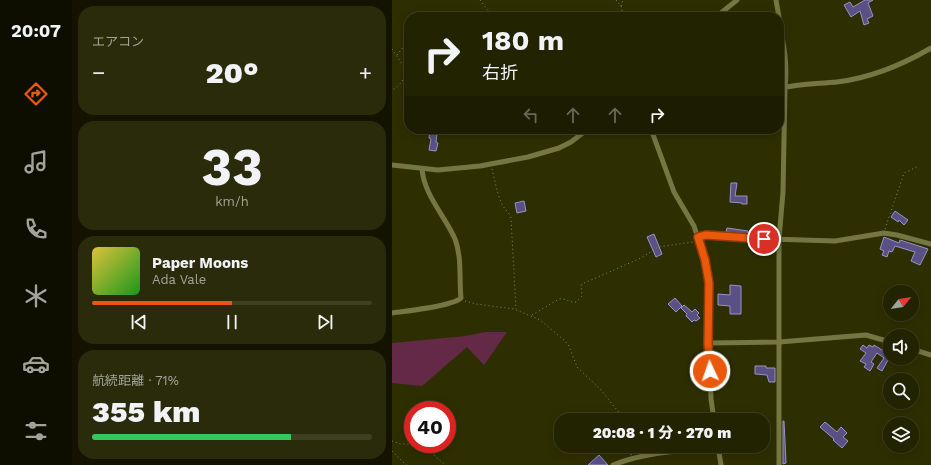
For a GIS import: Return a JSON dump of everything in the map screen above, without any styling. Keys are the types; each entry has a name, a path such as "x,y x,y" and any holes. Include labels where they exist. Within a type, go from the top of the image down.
{"street":[{"path":"722,12 737,0"},
{"path":"776,0 778,12"},
{"path":"784,88 838,82 873,76 918,56 931,48"},
{"path":"784,50 786,63 786,75 784,82"},
{"path":"392,165 422,169 451,169 491,164 528,157 559,148 571,142 581,134"},
{"path":"653,134 674,192 694,226 705,260 709,283 708,344 713,413"},
{"path":"779,465 779,239 783,185 782,134"},
{"path":"392,313 442,305 461,298 457,245 453,234 425,184 422,169"},
{"path":"699,239 706,235 733,238 835,241 884,233 931,244"},
{"path":"708,344 779,342 866,335 883,340"},
{"path":"919,351 931,355"},
{"path":"614,465 631,459 666,453"},
{"path":"719,453 721,465"}],"path":[{"path":"480,0 489,12"},
{"path":"616,0 621,6"},
{"path":"622,12 621,6 623,0"},
{"path":"396,56 404,46"},
{"path":"392,49 404,67"},
{"path":"392,90 398,86 404,77"},
{"path":"491,164 500,200 511,218 516,310"},
{"path":"884,233 904,173 919,166"},
{"path":"531,316 559,299 576,302 582,296 582,284 641,258 658,247 699,239"},
{"path":"461,298 465,301 476,304 516,310 540,320 565,341 569,346 577,367 598,387 619,413"},
{"path":"392,441 404,444"},
{"path":"392,451 408,465"},
{"path":"432,453 445,465"}],"shaded area":[{"path":"485,332 507,332 484,365 467,347 422,386 392,383 392,343 466,336"}],"building":[{"path":"865,0 873,0 868,3 873,16 867,19 869,23 864,25 860,11 851,17 844,5 850,2 853,7"},
{"path":"430,134 437,134 436,142 438,143 436,151 429,150 431,139 429,138"},
{"path":"731,183 737,183 735,196 747,196 747,204 730,202"},
{"path":"524,201 526,211 517,213 515,203"},
{"path":"895,211 908,220 904,225 899,220 898,222 891,217"},
{"path":"727,228 748,231 748,234 726,232"},
{"path":"654,234 662,254 656,257 647,237"},
{"path":"884,237 899,243 900,240 928,249 920,265 911,261 915,252 895,246 892,252 889,251 887,257 882,255 884,251 880,249"},
{"path":"730,285 741,286 741,314 730,314 730,306 718,305 718,294 730,295"},
{"path":"675,298 682,306 676,312 668,304"},
{"path":"684,305 692,312 695,309 699,313 697,315 700,318 692,322 681,308"},
{"path":"863,345 867,348 869,345 873,347 874,345 883,351 883,357 877,353 871,362 874,364 870,371 864,367 866,364 860,361 866,353 860,349"},
{"path":"883,359 883,365 885,365 882,371 877,368"},
{"path":"755,366 775,368 775,382 769,382 767,375 755,374"},
{"path":"783,421 786,463 783,464"},
{"path":"825,422 837,432 841,427 847,433 843,437 848,441 842,448 820,427"},
{"path":"599,455 608,465 588,465"}],"route":[{"path":"710,371 708,344 709,283 705,260 698,237 706,235 764,239"}]}
